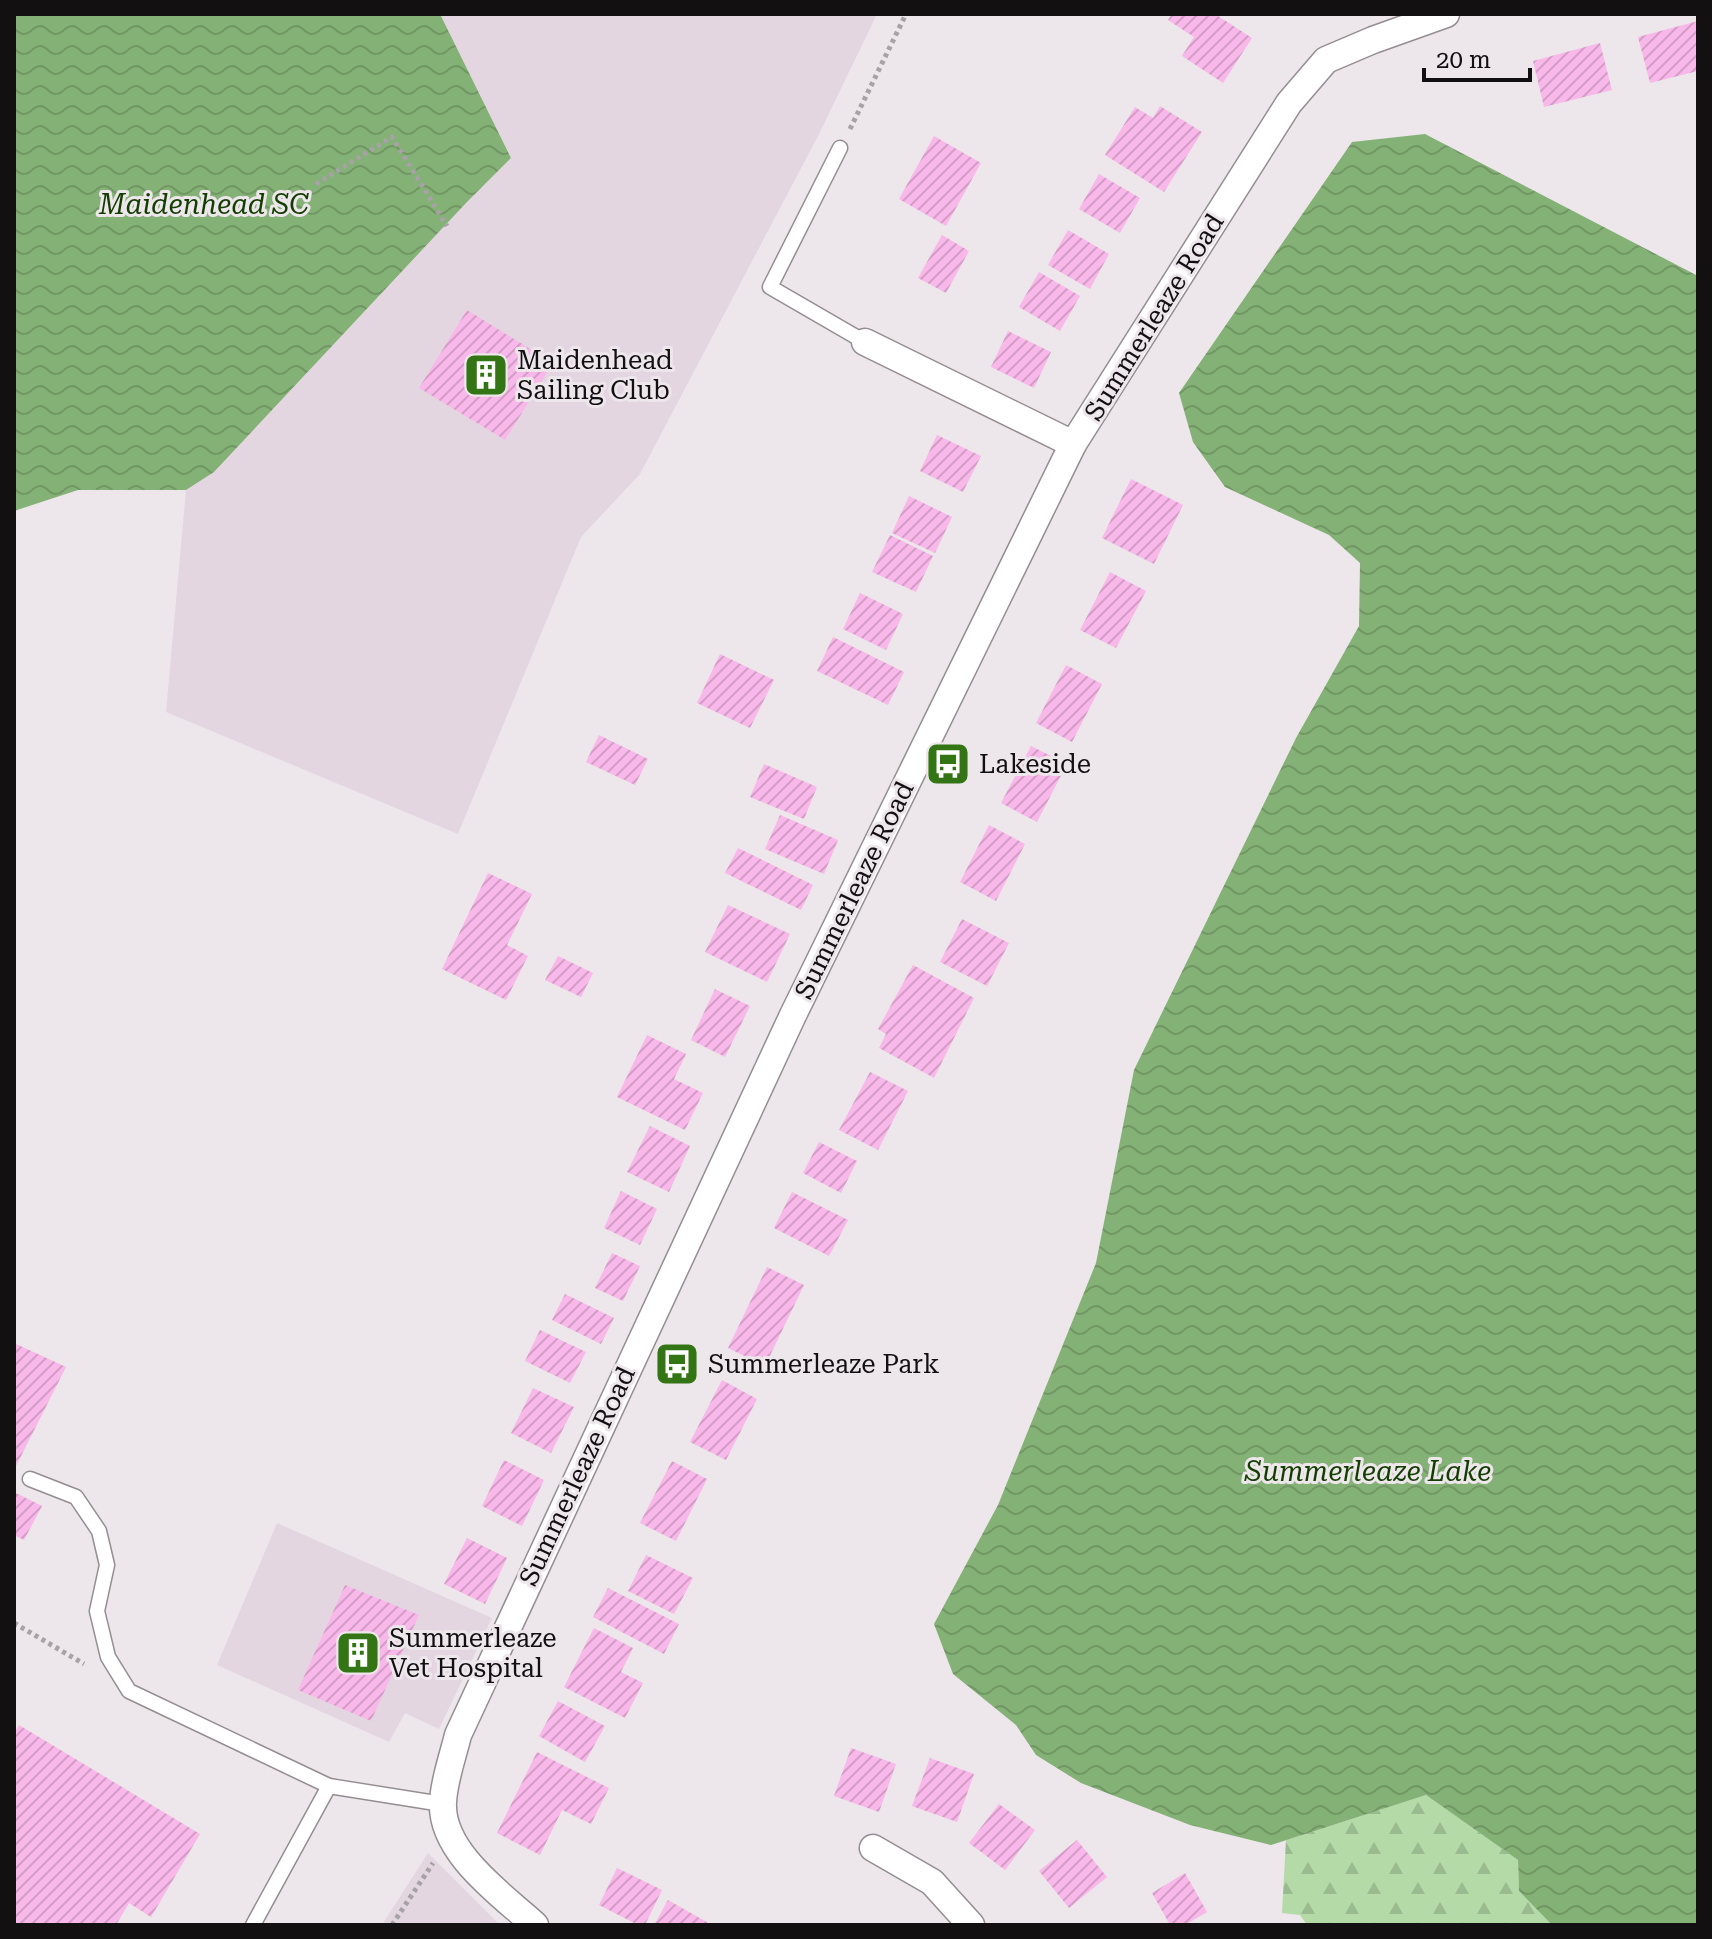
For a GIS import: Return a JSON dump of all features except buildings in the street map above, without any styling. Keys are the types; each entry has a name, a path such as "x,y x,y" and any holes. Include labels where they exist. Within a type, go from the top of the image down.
{"street":[{"name":"Summerleaze Road","path":"450,1838 442,1804 458,1735 793,1015 1073,444 1299,92 1326,60 1446,14"},
{"path":"865,342 1073,444"},
{"path":"450,1838 469,1864 535,1925"},
{"path":"873,1848 932,1882 971,1925"}],"lane":[{"path":"840,148 770,287 865,342"},
{"path":"30,1479 76,1497 99,1531 107,1565 97,1611 108,1657 129,1691 329,1786 442,1804"},
{"path":"253,1925 329,1786"}],"path":[{"path":"840,148 906,14"},
{"path":"316,184 392,137 447,226"},
{"path":"14,1623 129,1691"},
{"path":"392,1925 450,1838"}],"shaded area":[{"name":"Maidenhead Sailing Club","path":"440,14 877,14 819,134 640,474 581,537 458,834 166,712 186,490 214,472 511,158"},
{"path":"277,1523 492,1618 439,1729 405,1713 389,1742 217,1665"},
{"path":"428,1853 500,1925 382,1925"}],"green space":[{"path":"1426,1795 1518,1860 1519,1891 1552,1925 1307,1925 1300,1915 1282,1913 1286,1840"}],"water":[{"name":"Maidenhead SC","path":"14,14 440,14 511,158 214,472 186,490 78,490 14,511"},
{"name":"Summerleaze Lake","path":"1425,134 1698,276 1698,1925 1552,1925 1519,1891 1518,1860 1426,1795 1271,1845 1190,1825 1081,1783 1036,1755 1016,1725 953,1674 934,1624 998,1505 1096,1263 1134,1070 1296,738 1359,626 1360,563 1329,535 1225,487 1193,442 1179,393 1352,142"}],"place":[{"name":"Maidenhead Sailing Club","path":"486,375"},
{"name":"Lakeside","path":"948,764"},
{"name":"Summerleaze Park","path":"677,1364"},
{"name":"Summerleaze Vet Hospital","path":"358,1653"}]}
